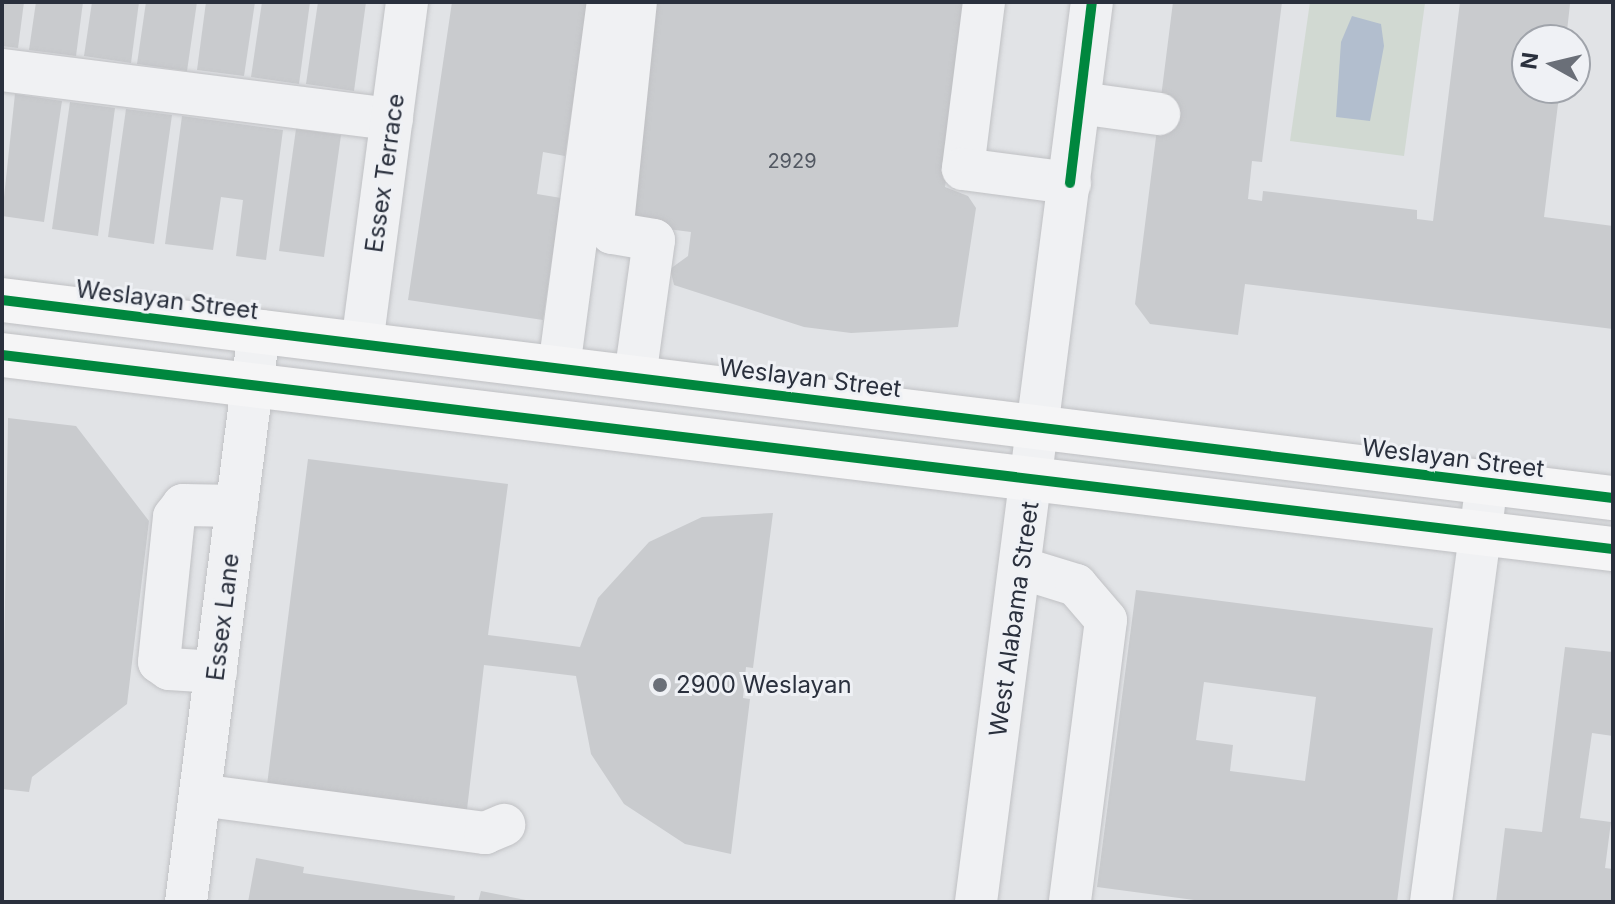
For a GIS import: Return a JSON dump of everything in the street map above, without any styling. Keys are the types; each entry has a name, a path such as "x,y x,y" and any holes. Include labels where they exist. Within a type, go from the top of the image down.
{"main road":[{"name":"Weslayan Street","path":"2,300 1613,498"},
{"path":"2,355 1613,549"}],"street":[{"name":"Essex Terrace","path":"362,344 407,2"},
{"path":"559,368 608,2"},
{"path":"636,2 612,233 654,240 645,378 648,433"},
{"path":"984,2 963,169 1070,183"},
{"name":"West Alabama Street","path":"977,902 1092,2"},
{"path":"2,70 392,119"},
{"path":"1080,103 1159,114"},
{"name":"Essex Lane","path":"186,902 259,331"},
{"path":"1431,902 1487,483"},
{"path":"216,672 169,669 159,662 174,517 183,505 237,506"},
{"path":"1021,568 1076,585 1106,620 1070,902"},
{"path":"200,795 485,833 504,825"}],"shaded area":[{"path":"1310,2 1425,3 1404,156 1290,141"}],"water":[{"path":"1352,16 1381,24 1384,46 1370,121 1336,117 1341,42"}],"building":[{"path":"2,2 24,2 18,48 2,46"},
{"path":"36,2 83,2 76,56 29,50"},
{"path":"92,2 139,2 131,63 84,56"},
{"path":"146,2 197,2 187,71 137,64"},
{"path":"206,2 255,2 244,76 197,70"},
{"path":"262,2 310,2 299,84 251,77"},
{"path":"318,2 366,2 354,91 306,84"},
{"path":"452,2 588,2 565,156 543,152 537,194 561,198 543,320 408,300"},
{"path":"654,2 972,2 945,187 968,196 976,208 958,327 851,333 804,327 674,285 670,269 688,256 691,232 628,224"},
{"path":"1173,2 1282,2 1262,162 1252,161 1248,199 1262,201 1263,191 1417,210 1417,219 1433,221 1460,2 1570,4 1568,24 1511,24 1511,104 1558,104 1544,217 1613,226 1613,329 1245,284 1238,335 1150,324 1135,304"},
{"path":"15,94 62,101 44,222 2,216"},
{"path":"70,102 115,108 98,236 52,229"},
{"path":"126,109 172,115 154,244 108,237"},
{"path":"182,116 283,130 266,260 236,256 243,200 221,197 213,250 165,244"},
{"path":"296,129 341,135 324,257 279,251"},
{"path":"8,418 76,426 149,521 127,704 32,777 29,792 2,789"},
{"path":"308,459 508,484 488,635 580,647 598,598 649,542 702,517 773,513 753,668 746,667 743,698 750,699 731,854 685,844 624,804 591,754 576,676 484,665 466,818 266,793"},
{"path":"1136,590 1433,628 1397,902 1209,902 1097,887","holes":["1204,682 1316,697 1305,781 1230,771 1233,745 1196,740"]},
{"path":"1565,647 1613,652 1613,736 1592,733 1580,818 1611,822 1605,868 1613,869 1613,902 1496,902 1505,828 1542,832"},
{"path":"256,858 304,867 303,873 455,896 454,902 248,902"},
{"path":"481,891 531,901 531,902 478,902"}],"cycle path":[{"path":"1070,183 1092,2"},
{"path":"2,300 1613,498"},
{"path":"2,355 1613,549"}],"place":[{"name":"2900 Weslayan","path":"660,685"}]}
